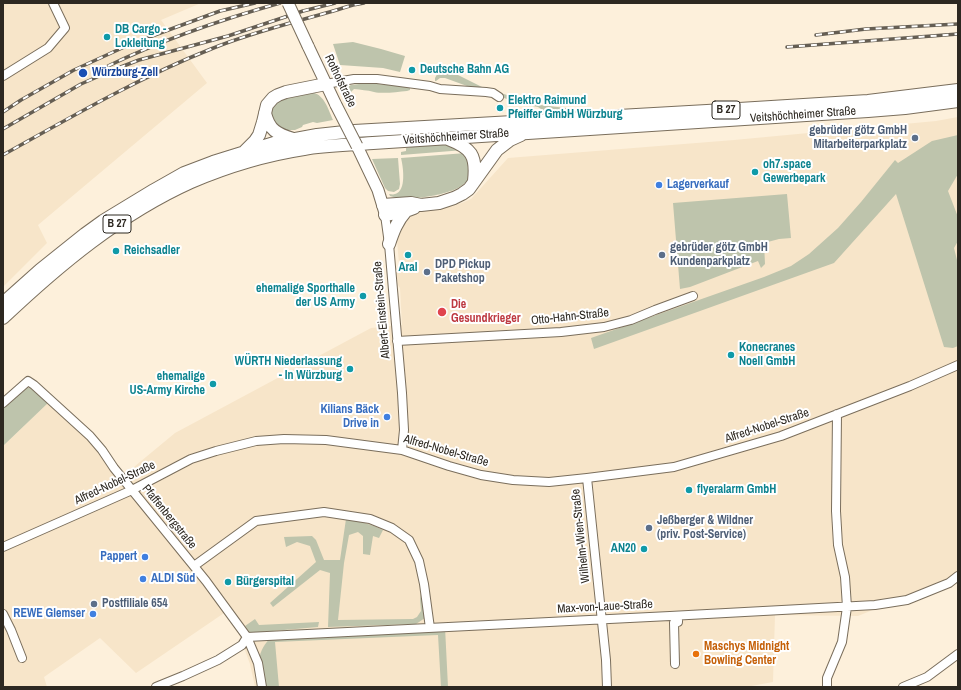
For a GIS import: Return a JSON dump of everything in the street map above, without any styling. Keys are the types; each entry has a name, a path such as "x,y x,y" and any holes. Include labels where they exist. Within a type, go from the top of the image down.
{"highway":[{"path":"245,152 256,141 259,135 267,105 270,100 278,95 326,84"},
{"name":"Veitshöchheimer Straße","path":"3,304 46,265 85,234 122,209 184,173 213,162 274,143 322,134 384,129 494,124 868,101 958,90"},
{"name":"Veitshöchheimer Straße","path":"3,318 50,276 96,239 128,217 162,197 218,171 278,154 304,149 445,138 868,111 958,101"},
{"path":"265,113 268,124 275,132 285,137 294,139"},
{"path":"384,210 406,211 421,205 439,203 454,198 465,191 474,182 497,150 510,140 526,133"},
{"path":"445,138 465,146 469,151 475,167 474,182"},
{"path":"384,210 410,203 421,205"},
{"path":"389,244 394,229 406,211"}],"main road":[{"name":"Rothofstraße","path":"288,3 369,170"},
{"name":"Albert-Einstein-Straße","path":"369,170 378,190 384,210"}],"street":[{"path":"3,76 48,48 65,28 53,3"},
{"path":"326,84 354,79 377,79 430,86 440,89 486,92 499,96"},
{"name":"Albert-Einstein-Straße","path":"384,210 389,244 402,393 404,430 402,450"},
{"name":"Otto-Hahn-Straße","path":"397,341 561,332 604,327 631,320 693,296"},
{"name":"Alfred-Nobel-Straße","path":"3,547 132,490 191,459 256,441 284,439 326,440 402,450 481,475 513,480 549,482 587,478 674,467 781,436 910,386 958,365"},
{"name":"Pfaffenbergstraße","path":"3,403 28,381 90,436 114,468 206,581 247,637 258,663 262,687"},
{"path":"827,687 827,678 842,642 847,607 845,577 838,545 836,511 837,414"},
{"name":"Wilhelm-Wien-Straße","path":"587,478 608,687"},
{"path":"194,566 256,521 324,512 370,519 392,528 409,540 419,561 424,584 430,628"},
{"name":"Max-von-Laue-Straße","path":"247,637 875,605 907,600 949,583 958,576"},
{"path":"3,614 22,658"},
{"path":"675,664 674,623 678,622 678,616"},
{"path":"156,687 218,660 242,645 247,637"},
{"path":"903,687 927,676 958,654"}],"shaded area":[{"path":"3,3 201,3 161,20 207,83 38,225 47,243 3,287"},
{"path":"958,117 958,575 858,616 775,615 773,682 746,687 255,687 250,664 230,609 136,673 100,638 44,677 47,687 3,687 3,446 48,403 95,446 116,478 123,476 175,433 371,328 402,325 400,288 398,285 396,272 399,263 397,241 399,231 407,218 414,212 444,208 471,199 508,158 734,140 936,121"}],"green space":[{"path":"353,42 405,56 400,72 383,68 340,65 333,44"},
{"path":"440,69 448,70 484,88 540,105 566,108 570,113 544,114 538,107 516,103 502,97 472,89 445,78 440,78 435,81"},
{"path":"367,83 410,87 410,90 382,93 354,89 347,99 345,94 347,87"},
{"path":"313,93 320,96 323,100 333,120 317,123 313,122 303,125 295,130 283,130 279,128 271,117 272,110 276,104 286,98"},
{"path":"958,135 958,174 948,191 958,217 958,241 954,248 958,264 958,346 953,348 944,347 896,194 834,263 594,349 591,338 764,277 791,266 809,254 838,228 895,160 898,163 932,141"},
{"path":"451,144 464,150 401,155 401,152 406,151 406,148 423,145"},
{"path":"466,153 471,171 468,179 462,186 452,191 428,197 397,200 397,198 390,196 389,194 399,192 403,183 401,158"},
{"path":"398,158 399,189 394,192 388,191 385,188 372,159"},
{"path":"787,194 791,238 779,239 764,243 765,264 761,268 758,261 690,287 680,289 673,203"},
{"path":"26,387 32,389 48,403 3,446 3,404"},
{"path":"346,519 365,523 383,530 379,538 373,536 370,555 363,554 363,536 358,532 349,535 344,563 338,620 413,619 417,617 421,611 421,593 425,618 416,624 328,627 330,573 320,570 273,607 270,603 316,562 310,546 297,542 286,547 284,537 312,536 316,540 324,560 340,560"},
{"path":"255,619 259,625 319,622 318,627 250,633 245,626"},
{"path":"445,627 448,687 441,687 438,635 275,642 279,687 262,687 259,659 263,647 273,635"}],"railway":[{"path":"3,112 74,70 133,43 220,11 255,3"},
{"path":"108,66 150,47 192,31 280,3"},
{"path":"3,129 81,84 139,60 228,36 303,11 335,3"},
{"path":"3,155 131,85 184,60 246,36 364,3"},
{"path":"816,35 866,29 958,24"},
{"path":"787,47 958,34"}],"place":[{"name":"DB Cargo - Lokleitung","path":"107,37"},
{"name":"Deutsche Bahn AG","path":"412,70"},
{"name":"Würzburg-Zell","path":"83,73"},
{"name":"Elektro Raimund Pfeiffer GmbH Würzburg","path":"500,108"},
{"name":"gebrüder götz GmbH Mitarbeiterparkplatz","path":"915,138"},
{"name":"oh7.space Gewerbepark","path":"755,172"},
{"name":"Lagerverkauf","path":"659,185"},
{"name":"Reichsadler","path":"116,251"},
{"name":"Aral","path":"408,255"},
{"name":"gebrüder götz GmbH Kundenparkplatz","path":"662,255"},
{"name":"DPD Pickup Paketshop","path":"427,272"},
{"name":"ehemalige Sporthalle der US Army","path":"363,296"},
{"name":"Die Gesundkrieger","path":"442,312"},
{"name":"Konecranes Noell GmbH","path":"731,355"},
{"name":"WÜRTH Niederlassung - In Würzburg","path":"350,369"},
{"name":"ehemalige US-Army Kirche","path":"213,384"},
{"name":"Kilians Bäck Drive in","path":"387,417"},
{"name":"flyeralarm GmbH","path":"689,490"},
{"name":"Jeßberger & Wildner (priv. Post-Service)","path":"649,528"},
{"name":"AN20","path":"644,549"},
{"name":"Pappert","path":"145,557"},
{"name":"ALDI Süd","path":"143,579"},
{"name":"Bürgerspital","path":"228,582"},
{"name":"Postfiliale 654","path":"94,604"},
{"name":"REWE Glemser","path":"93,614"},
{"name":"Maschys Midnight Bowling Center","path":"696,654"}]}
